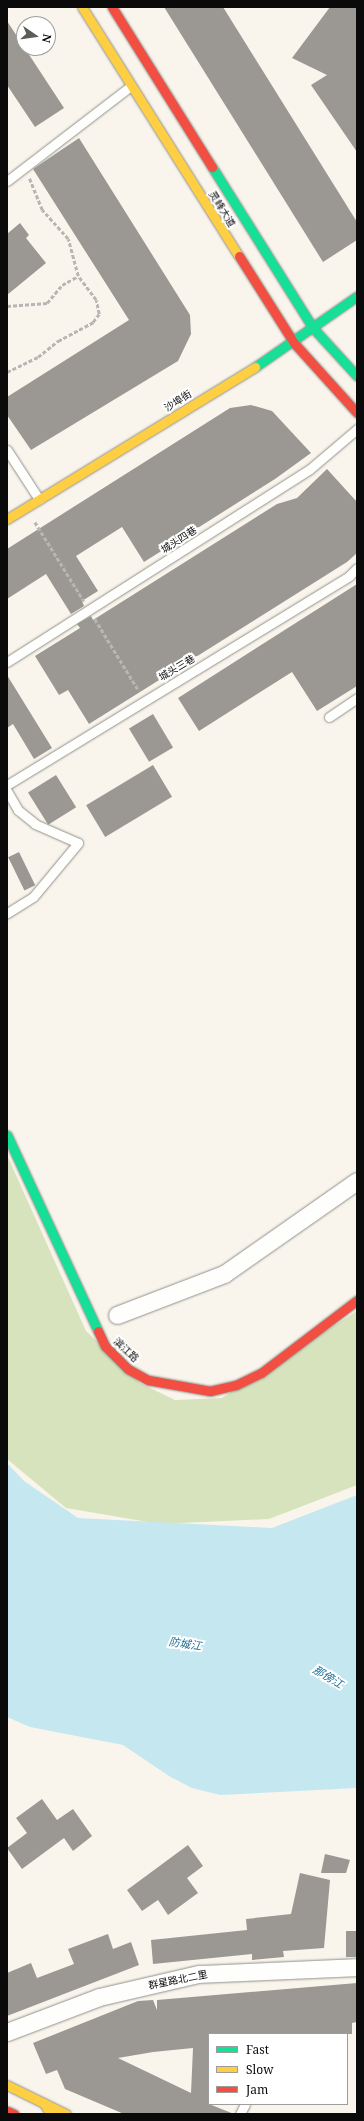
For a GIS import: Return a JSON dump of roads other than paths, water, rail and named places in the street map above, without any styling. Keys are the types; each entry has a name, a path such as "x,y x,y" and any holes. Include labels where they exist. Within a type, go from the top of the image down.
{"main road":[{"name":"灵峰大道","path":"82,7 294,343 357,413"},
{"name":"灵峰大道","path":"112,7 313,328 357,376"},
{"name":"沙埠街","path":"7,519 294,343 357,296"},
{"name":"滨江路","path":"7,1135 105,1346 128,1369 148,1380 210,1391 236,1385 261,1373 357,1300"},
{"path":"7,2085 66,2114"},
{"path":"44,2103 50,2114"},
{"path":"7,2111 14,2114"}],"street":[{"path":"117,1315 224,1274 357,1181"},
{"name":"群星路北二里","path":"7,2032 99,1997 199,1974 357,1967"}],"lane":[{"path":"7,181 131,86"},
{"name":"城头四巷","path":"7,662 310,469 357,429"},
{"path":"7,450 39,499"},
{"name":"城头三巷","path":"7,784 349,576 357,568"},
{"path":"329,717 357,698"},
{"path":"7,790 18,810 35,824 78,843 33,897 7,913"},
{"path":"240,2114 244,2105"}],"water":[{"path":"7,1463 24,1481 78,1518 272,1528 357,1495 357,1788 220,1795 192,1788 169,1776 123,1745 30,1727 7,1717"}],"water label":[{"name":"防城江","path":"185,1644"},
{"name":"那傍江","path":"328,1677"}]}
